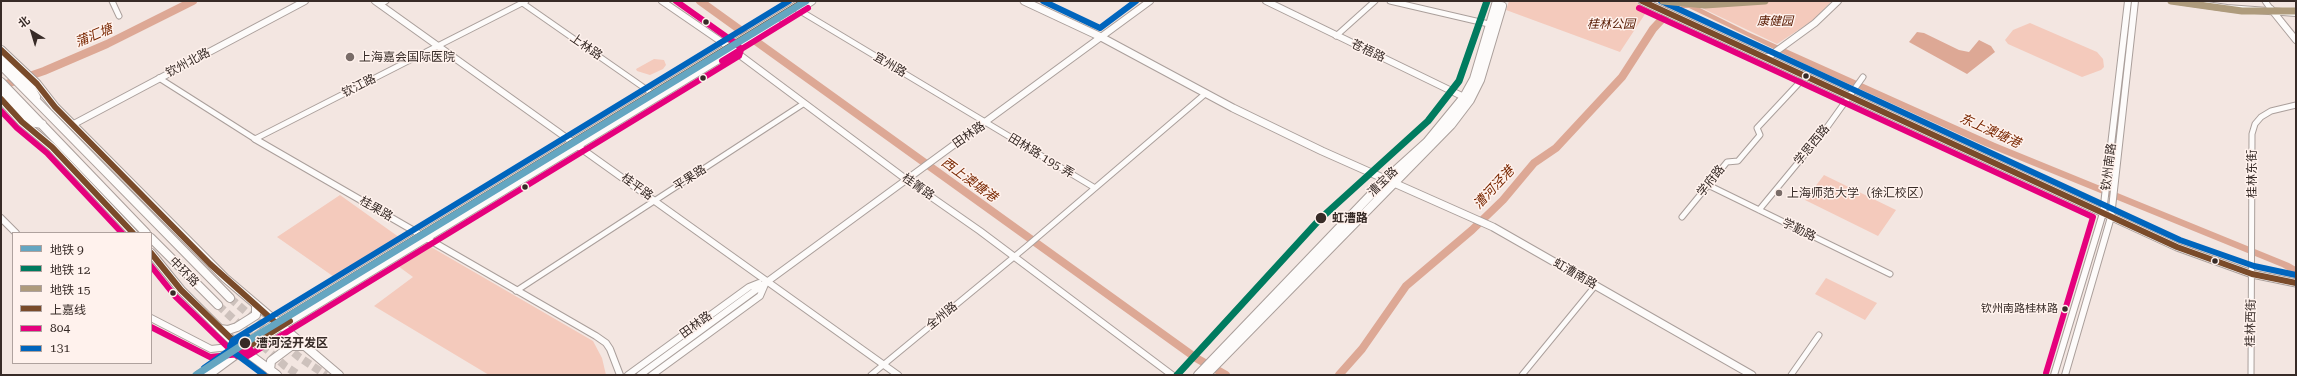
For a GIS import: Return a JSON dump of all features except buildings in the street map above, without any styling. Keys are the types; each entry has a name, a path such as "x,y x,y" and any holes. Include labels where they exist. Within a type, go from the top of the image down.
{"main road":[{"path":"577,144 653,94 756,34 796,8 804,1"},
{"path":"796,8 812,1"},
{"path":"1024,1 1101,37 1205,94 1394,183"},
{"name":"漕宝路","path":"1204,373 1429,149 1480,80 1497,1"},
{"name":"漕宝路","path":"1493,25 1503,1"},
{"path":"1642,1 1658,4"},
{"path":"1650,1 1852,92 2178,247 2252,272 2296,283"},
{"path":"198,375 731,49"},
{"path":"2,51 4,57 28,84 72,125 210,264 256,307 339,375"},
{"name":"中环路","path":"1,65 18,73 28,84 42,107 230,298"},
{"path":"1,82 4,93 22,122 52,147 132,232"},
{"path":"4,93 42,124 145,232"},
{"name":"漕宝路","path":"1217,360 1386,179 1427,142 1467,98"},
{"name":"虹漕南路","path":"1394,183 1493,227 1752,375"},
{"name":"中环路","path":"152,239 218,305"},
{"path":"152,254 181,290 220,329 241,348 274,372"},
{"path":"2252,272 2296,279"},
{"path":"220,329 228,330 237,328 256,315 256,307"},
{"path":"274,372 270,361 290,346 303,346"},
{"path":"209,375 241,348"}],"street":[{"path":"112,1 119,16"},
{"name":"钦州北路","path":"72,125 305,1"},
{"path":"378,3 386,1"},
{"name":"桂箐路","path":"662,1 731,49 803,104 980,231 1013,258 1172,375"},
{"name":"田林路","path":"640,375 766,280 986,123 1150,1"},
{"name":"苍梧路","path":"1266,1 1467,98"},
{"path":"1336,36 1375,1"},
{"path":"1390,1 1493,25"},
{"path":"1771,55 1815,23 1838,1"},
{"name":"钦州南路","path":"2065,375 2107,213 2105,197 2128,1"},
{"name":"钦州南路","path":"2054,375 2107,213 2113,199 2136,1"},
{"path":"2179,1 2227,8 2296,9"},
{"path":"2194,1 2296,13"},
{"path":"2265,1 2296,40"},
{"name":"钦江路","path":"255,139 439,46 522,2"},
{"name":"上林路","path":"522,2 653,94"},
{"name":"桂平路","path":"378,3 898,375"},
{"name":"宜州路","path":"796,8 986,123"},
{"name":"桂果路","path":"159,78 255,139 606,343 620,375"},
{"name":"学思西路","path":"1759,210 1825,130 1862,78"},
{"name":"学府路","path":"1682,217 1727,162 1738,161 1760,135 1757,128 1800,82"},
{"name":"全州路","path":"871,375 1037,238 1205,94"},
{"name":"平果路","path":"516,291 803,104"},
{"name":"桂林东街","path":"2252,272 2252,134 2255,124 2271,111 2296,105"},
{"name":"田林路 195 弄","path":"986,123 1096,188"},
{"name":"学勤路","path":"1708,185 1890,274"},
{"path":"1,218 15,232"},
{"name":"桂林西街","path":"2251,375 2252,272"},
{"name":"田林路","path":"628,375 749,287 766,280"},
{"name":"田林路","path":"652,375 760,296 766,280"},
{"path":"1522,375 1596,286"},
{"path":"152,319 211,349 241,348"},
{"path":"1791,375 1819,335"}],"green space":[{"name":"桂林公园","path":"1509,1 1634,1 1649,8 1620,52 1506,10"},
{"name":"康健园","path":"1687,1 1832,1 1812,21 1777,44"},
{"path":"2030,23 2097,52 2103,59 2104,67 2101,70 2082,77 2008,44 2005,40 2013,30"},
{"path":"654,59 664,60 666,65 663,69 650,75 637,71 636,69"},
{"path":"1824,175 1896,210 1878,236 1805,200"},
{"path":"340,195 403,240 337,279 277,237"},
{"path":"431,247 593,341 602,358 606,375 489,375 374,306 413,277 398,266"},
{"path":"1826,278 1877,303 1865,320 1815,294"}],"shaded area":[{"path":"1680,1 1686,1 1748,32 1995,143 2289,263 2296,267 2296,275 2282,267 1985,146 1807,65 1689,8 1681,8"},
{"path":"1917,32 1924,33 1959,50 1969,52 1979,40 1991,46 1995,52 1967,74 1909,42"}],"waterway":[{"name":"蒲汇塘","path":"1,86 44,71 107,44 193,1"},
{"name":"西上澳塘港","path":"700,1 1196,358 1226,375"},
{"name":"漕河泾港","path":"1339,375 1362,349 1406,286 1472,230 1503,200 1534,163 1556,148 1622,77 1653,29 1665,16"}],"tunnel":[{"path":"230,298 299,357 326,375"},
{"path":"218,305 285,366 299,375"}],"metro line":[{"name":"9","path":"196,375 259,334 806,1"},
{"name":"12","path":"1177,375 1320,219 1428,121 1459,81 1487,1"},
{"name":"15","path":"1663,1 1705,5 1765,1"},
{"name":"15","path":"2171,1 2242,11 2296,11"}],"transit line":[{"name":"804","path":"152,267 175,296 237,356 246,357 739,56 741,50 738,45 676,1"},
{"name":"131","path":"264,375 232,351 230,346 233,340 789,1"},
{"name":"上嘉线","path":"1,50 37,84 55,107 210,264 276,323 804,1"},
{"name":"131","path":"1043,1 1100,28 1136,1"},
{"name":"上嘉线","path":"1642,1 2177,247 2252,274 2296,283"},
{"name":"131","path":"1661,1 2180,240 2254,266 2296,275"},
{"name":"804","path":"722,61 808,8"},
{"name":"804","path":"1639,8 2093,217 2046,373"},
{"name":"上嘉线","path":"1,99 22,122 52,147 132,232"},
{"name":"804","path":"1,111 17,128 47,153 121,232"},
{"name":"上嘉线","path":"152,254 181,290 243,350 290,321"},
{"name":"804","path":"152,328 210,357 240,354 250,349"},
{"name":"131","path":"204,368 248,337"}],"place":[{"name":"上海嘉会国际医院","path":"350,57"},
{"name":"上海师范大学（徐汇校区）","path":"1779,193"},
{"name":"虹漕路","path":"1321,218"},
{"name":"钦州南路桂林路","path":"2065,309"},
{"name":"漕河泾开发区","path":"245,343"}],"water label":[{"name":"东上澳塘港","path":"1990,131"}]}
